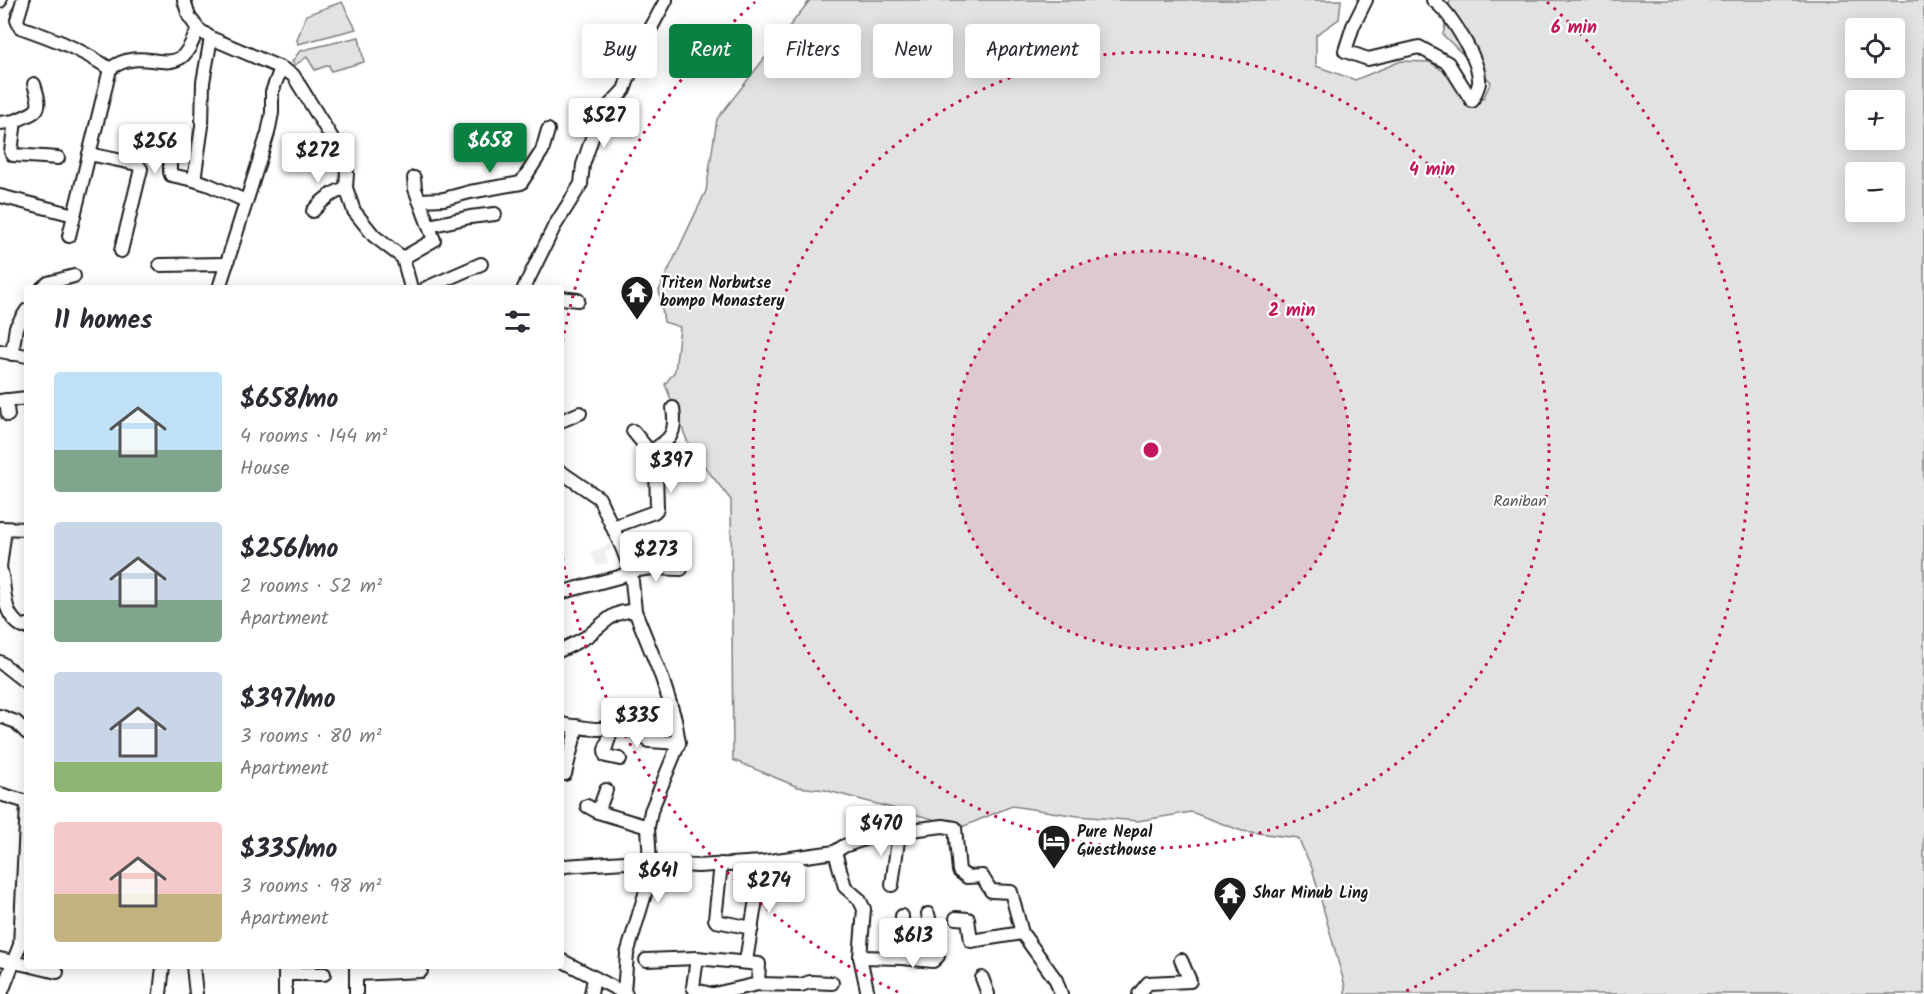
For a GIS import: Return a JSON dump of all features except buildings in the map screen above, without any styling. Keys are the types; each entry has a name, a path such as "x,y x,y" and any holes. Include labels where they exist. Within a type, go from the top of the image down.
{"street":[{"path":"23,0 17,20 20,27 62,41 110,69"},
{"path":"184,0 189,16 198,29 211,38 288,71 297,81 343,156 347,173 346,188 354,211 375,236 403,258 410,285"},
{"path":"525,285 554,227 581,184 583,165 593,135 605,110 624,90 638,52 666,0"},
{"path":"1366,0 1353,26 1345,51 1368,59 1419,47 1448,63 1472,101 1479,83 1477,66 1457,29 1440,5 1433,0"},
{"path":"69,236 110,69 119,63 139,58 168,61 180,58 198,29"},
{"path":"194,180 202,126 203,82 211,38"},
{"path":"220,285 268,133 272,113 272,92 282,68"},
{"path":"0,123 15,121 34,113 39,104 34,84"},
{"path":"15,121 11,152 13,155 58,158"},
{"path":"419,200 444,199 520,183 542,151 548,130"},
{"path":"89,154 137,164 141,169 121,251"},
{"path":"170,159 171,175 207,184 246,201"},
{"path":"403,258 434,240 415,189 414,178"},
{"path":"314,211 332,193 346,188"},
{"path":"0,195 74,215"},
{"path":"429,226 445,221 495,214"},
{"path":"160,265 227,264"},
{"path":"433,285 480,264"},
{"path":"46,285 74,276"},
{"path":"564,298 578,300"},
{"path":"24,315 16,327 6,352 24,355"},
{"path":"8,415 3,401 24,398"},
{"path":"650,452 664,443 673,432 675,423 673,408"},
{"path":"564,420 580,413"},
{"path":"613,527 654,512 657,508 655,478 657,472 650,452 633,431"},
{"path":"564,474 599,498 613,527 630,571 635,611 662,678 675,719 679,743 651,811 648,827 650,864 645,894 627,954 625,993 564,961"},
{"path":"24,529 3,528 0,568 6,607 17,623 24,626"},
{"path":"564,592 619,577 630,571 652,568 681,569"},
{"path":"564,648 588,636 606,619 623,610 635,611"},
{"path":"0,662 24,681"},
{"path":"0,716 16,722 24,730"},
{"path":"564,724 598,729 641,724 646,728 649,741 679,743"},
{"path":"565,774 577,726"},
{"path":"613,726 605,754 620,759"},
{"path":"606,790 592,809 648,827"},
{"path":"0,794 24,803"},
{"path":"564,866 625,862 698,866 762,862 835,852 844,846 879,834 943,826 955,828 959,871 967,877 982,876 991,891 1011,892 1022,933 1056,980 1061,994"},
{"path":"892,885 899,833"},
{"path":"835,852 845,887 860,899 864,909 860,957 868,994"},
{"path":"746,961 762,862"},
{"path":"721,864 715,919 752,928"},
{"path":"2,994 20,945 24,896"},
{"path":"860,957 933,961 938,956 928,914"},
{"path":"902,916 902,958"},
{"path":"956,918 968,919 971,942 1022,933"},
{"path":"697,958 693,987 695,990 712,994 758,984 801,986 810,982 832,983"},
{"path":"646,960 697,958 746,961 760,965 758,984"},
{"path":"0,959 24,964"},
{"path":"1139,994 1148,983 1190,981 1181,960"},
{"path":"44,969 57,972"},
{"path":"160,994 163,969"},
{"path":"193,969 196,994"},
{"path":"285,994 285,970 324,974"},
{"path":"356,994 356,970 421,971"},
{"path":"591,994 594,978"},
{"path":"982,978 988,994"},
{"path":"1148,983 1156,994"}],"shaded area":[{"path":"610,544 612,550 605,553 608,563 596,565 591,552"}],"green space":[{"name":"Raniban","path":"810,0 1341,0 1339,19 1316,35 1316,66 1355,80 1401,61 1430,62 1483,99 1491,82 1443,35 1450,0 1924,0 1924,994 1345,994 1345,986 1312,868 1298,838 1242,831 1191,812 1138,821 1078,816 1012,806 962,827 825,790 798,787 733,760 731,500 690,448 665,384 675,371 680,327 664,322 659,290 706,191 717,119 749,78 752,78 752,74 764,59 764,78 861,78 861,24 791,24"},
{"path":"342,2 356,29 298,44 297,40 306,15"},
{"path":"359,37 364,62 331,71 329,65 315,70 307,57 295,65 292,62 303,50"}],"place":[{"name":"Triten Norbutse bompo Monastery","path":"637,321"},
{"name":"Pure Nepal Guesthouse","path":"1054,870"},
{"name":"Shar Minub Ling","path":"1230,922"}]}
